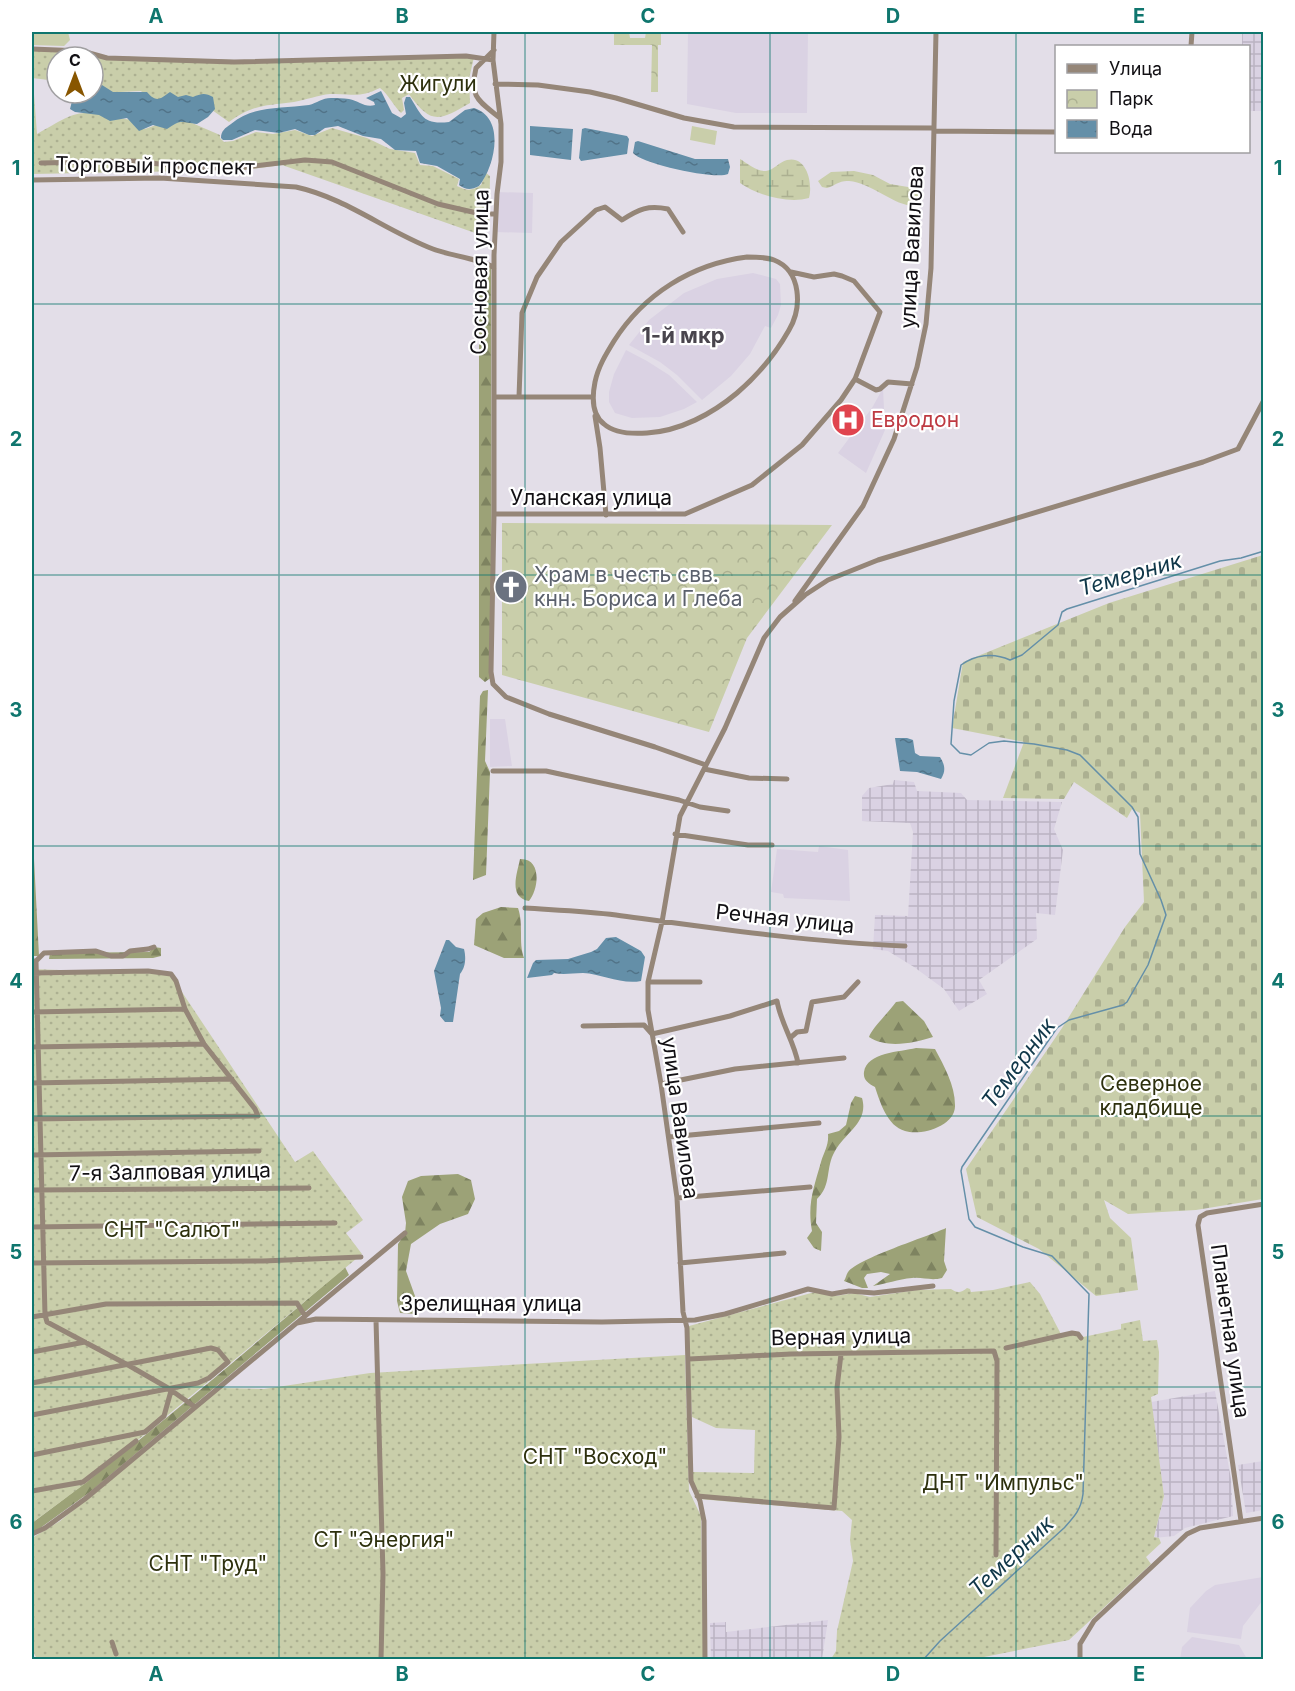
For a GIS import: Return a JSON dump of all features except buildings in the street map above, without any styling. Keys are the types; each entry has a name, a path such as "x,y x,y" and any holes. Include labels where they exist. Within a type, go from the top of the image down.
{"street":[{"name":"Сосновая улица","path":"494,32 493,60 500,118 501,162 495,214 494,255 494,514 491,672 496,688 506,697 549,714 656,747 705,767"},
{"name":"улица Вавилова","path":"788,609 863,506 894,440 912,384 926,324 929,296 936,32"},
{"path":"32,49 82,51 107,57 234,62 381,56 466,56 493,60"},
{"path":"494,50 476,68 474,92 476,98 500,118"},
{"path":"495,84 590,92 684,118 734,127 1055,132"},
{"path":"41,163 132,161 187,167 238,168 305,160 332,162 438,204 482,214 495,214"},
{"name":"Торговый проспект","path":"32,180 202,179 296,187 314,191 352,207 419,244 448,255 479,261 494,268"},
{"path":"519,397 522,313 537,277 561,242 596,210 605,207 622,220 639,209 656,206 668,209 683,232"},
{"path":"479,261 494,255"},
{"path":"593,408 603,424 613,429 637,434 669,430 713,410 751,380 789,331 797,308 797,288 791,272 773,260 747,257 709,265 670,284 639,308 618,334 599,368 593,397 593,408 600,448 606,515"},
{"name":"Уланская улица","path":"494,514 685,514 752,485 802,445 841,400 855,379 880,312 854,281 834,274 814,277 791,272"},
{"path":"855,379 876,390 888,382 912,384"},
{"path":"494,397 593,397"},
{"name":"улица Вавилова","path":"705,1659 704,1521 691,1481 689,1359 680,1263 677,1198 648,1010 648,982 662,922 675,834 680,816 725,728 764,638 780,617 805,595 828,580 878,560 1238,450 1263,400"},
{"path":"705,767 749,778 786,779"},
{"path":"493,771 546,771 728,811"},
{"path":"675,834 748,845 772,844"},
{"name":"Речная улица","path":"525,908 614,914 662,922 834,941 905,946"},
{"path":"154,947 111,957 96,951 44,952 34,961 45,1315 47,1322 51,1325 128,1365 195,1407"},
{"path":"32,1119 258,1116 255,1109 204,1044 184,1009 176,981 171,974 148,971 34,973"},
{"path":"648,982 700,982"},
{"path":"790,1038 797,1032 806,1031 812,1002 844,997 858,982"},
{"path":"583,1026 644,1025 652,1034 730,1017 777,1001 782,1024 796,1050 798,1062"},
{"path":"34,1012 184,1009"},
{"path":"35,1047 204,1044"},
{"path":"661,1084 735,1069 844,1058"},
{"path":"32,1083 232,1080"},
{"path":"669,1137 819,1123"},
{"path":"32,1155 259,1152"},
{"path":"677,1198 810,1186"},
{"name":"7-я Залповая улица","path":"32,1190 309,1188"},
{"name":"Планетная улица","path":"1240,1521 1198,1226 1200,1217 1207,1213 1263,1204"},
{"path":"32,1227 335,1223"},
{"path":"32,1534 45,1528 85,1498 405,1233"},
{"path":"680,1263 784,1253"},
{"path":"32,1263 263,1261 361,1257"},
{"name":"Зрелищная улица","path":"297,1323 316,1319 602,1322 686,1320 725,1314 808,1289 832,1294 849,1291 874,1293 933,1286"},
{"path":"32,1317 106,1304 297,1303 305,1316"},
{"path":"376,1320 383,1574 381,1659"},
{"path":"1006,1348 1072,1333 1078,1334 1081,1338"},
{"path":"32,1352 85,1342"},
{"path":"32,1383 214,1348 228,1362 209,1378 198,1383 32,1415"},
{"name":"Верная улица","path":"689,1359 791,1354 994,1351 997,1361 996,1555"},
{"path":"697,1496 834,1508 839,1437 837,1388 841,1354"},
{"path":"32,1455 145,1432 164,1416 169,1390"},
{"path":"32,1491 83,1482 136,1441"},
{"path":"1080,1659 1079,1649 1082,1639 1094,1621 1187,1534 1200,1528 1263,1518"},
{"path":"112,1642 117,1654"}],"shaded area":[{"path":"688,32 808,32 807,113 736,113 687,104"},
{"path":"1242,32 1263,32 1263,111 1250,111 1250,45 1242,45"},
{"path":"496,192 533,193 532,233 495,232"},
{"path":"753,273 776,279 780,284 781,305 778,315 771,328 765,326 750,354 731,376 702,400 660,362 629,345 649,320 684,293 717,279"},
{"path":"626,350 669,375 697,402 660,417 632,418 615,413 609,402 609,392 614,374"},
{"path":"883,388 885,430 866,473 838,453 872,408"},
{"path":"490,719 505,719 512,766 490,767"},
{"path":"894,780 914,782 917,791 961,793 967,800 1062,802 1054,829 1063,850 1055,915 1036,913 1037,939 979,980 987,994 959,1011 944,989 914,967 888,951 873,949 875,915 908,916 913,832 910,823 862,821 862,796 869,788 893,784"},
{"path":"819,846 848,850 850,901 784,898 783,894 771,892 777,849 818,852"},
{"path":"1215,1391 1231,1479 1233,1516 1185,1528 1174,1536 1154,1538 1164,1496 1151,1402"},
{"path":"1263,1461 1263,1510 1246,1513 1238,1465"},
{"path":"1263,1577 1263,1600 1243,1626 1241,1639 1187,1632 1190,1608 1206,1591 1215,1585"},
{"path":"828,1620 822,1659 711,1659 710,1623 726,1622 726,1632"},
{"path":"1192,1637 1239,1645 1247,1659 1180,1660 1182,1647"}],"green space":[{"path":"32,32 68,32 70,40 65,45 32,45"},
{"path":"614,32 629,32 630,38 645,38 646,32 661,32 661,45 658,45 658,92 651,92 652,45 614,45"},
{"name":"Жигули","path":"32,47 45,49 45,80 32,78"},
{"name":"Жигули","path":"105,56 236,60 474,57 469,79 470,103 450,114 436,117 423,111 409,94 402,98 404,110 401,113 380,88 360,94 326,95 260,107 229,122 195,98 152,101 141,91 105,93"},
{"path":"32,94 34,94 37,134 66,118 82,113 102,114 131,120 145,129 178,117 220,135 224,142 256,132 273,134 295,130 312,136 332,128 367,138 390,149 415,153 420,165 433,166 459,179 457,186 464,189 469,190 481,185 486,173 490,176 489,229 478,234 282,165 244,170 32,174"},
{"path":"692,126 717,131 715,145 690,140"},
{"path":"740,159 763,171 772,169 787,160 799,162 804,166 809,179 809,198 782,199 764,195 747,187 740,183"},
{"path":"854,171 873,175 890,184 914,188 918,193 918,201 911,206 903,204 857,182 843,181 827,188 822,187 818,181 831,172"},
{"path":"479,265 491,267 492,677 485,682 479,677"},
{"path":"502,523 832,525 747,638 709,732 502,675"},
{"name":"Северное кладбище","path":"1263,555 1263,1199 1196,1210 1128,1214 1104,1200 1110,1218 1131,1238 1138,1290 1096,1296 1039,1249 977,1217 966,1169 1062,1028 1125,927 1144,902 1140,813 1132,809 1127,818 1074,782 1064,799 1003,798 1024,742 952,728 963,662 1109,603"},
{"path":"488,690 485,761 490,772 486,875 473,880 480,696 483,691"},
{"path":"32,820 39,956 32,956"},
{"path":"520,859 532,863 535,869 535,889 529,901 522,899 516,890"},
{"path":"501,907 518,908 524,958 504,958 474,945 476,919 483,913"},
{"path":"154,947 161,948 161,956 49,959 50,953 149,952"},
{"name":"СНТ \"Салют\"","path":"32,969 170,974 295,1162 313,1151 363,1220 346,1233 362,1254 86,1483 32,1523"},
{"path":"903,1001 924,1021 933,1037 909,1043 892,1044 869,1037 896,1002"},
{"path":"916,1048 935,1049 951,1083 955,1105 950,1119 944,1124 928,1131 912,1132 899,1128 889,1119 875,1087 864,1077 864,1072 871,1060 893,1052"},
{"path":"855,1096 862,1098 862,1114 835,1151 825,1188 817,1199 816,1223 822,1232 821,1251 814,1248 807,1238 812,1231 810,1212 814,1188 828,1134 839,1131 846,1125"},
{"path":"458,1174 471,1180 475,1199 468,1214 440,1224 411,1244 406,1271 415,1296 416,1314 400,1313 397,1301 398,1244 405,1233 406,1223 402,1197 408,1181 421,1176"},
{"path":"946,1228 944,1261 947,1270 942,1278 907,1279 873,1286 890,1274 881,1272 867,1274 864,1278 868,1288 844,1281 848,1272 865,1260"},
{"path":"345,1267 349,1275 90,1492 32,1534 32,1523 151,1430"},
{"name":"ДНТ \"Импульс\"","path":"1030,1282 1040,1294 1062,1336 1078,1334 1083,1337 1121,1329 1121,1324 1140,1320 1143,1341 1157,1340 1158,1394 1151,1397 1164,1496 1154,1537 1159,1538 1161,1543 1146,1557 1151,1564 1069,1640 978,1659 831,1659 836,1651 837,1631 853,1561 850,1540 852,1520 842,1511 698,1499 692,1489 692,1472 754,1473 755,1430 716,1428 692,1417 689,1326 815,1292 836,1296 854,1293 870,1297 916,1290 951,1289 959,1292 967,1288 971,1292 993,1290"},
{"path":"685,1355 689,1491 701,1516 704,1659 37,1659 32,1650 32,1538 60,1521 221,1388 264,1389 370,1373"}],"water":[{"path":"105,87 113,92 147,92 156,99 170,92 178,97 207,94 213,97 215,109 197,124 181,122 167,129 153,125 139,131 127,118 110,121 99,115 75,112 70,109 71,105 105,105"},
{"path":"381,91 392,113 401,118 406,114 404,103 406,97 410,97 420,114 433,122 449,122 465,110 474,108 484,113 491,122 494,143 489,167 479,186 471,189 464,188 459,185 460,179 437,166 420,163 416,151 395,150 381,139 363,136 338,126 325,128 315,135 295,129 279,133 255,130 232,140 221,138 225,128 229,125 258,111 309,105 331,98 349,99 371,106 375,105 374,102 366,98"},
{"path":"530,126 573,129 571,160 530,155"},
{"path":"582,129 627,136 629,139 627,154 581,161 579,158"},
{"path":"635,142 695,159 728,159 730,167 728,174 695,173 650,162 633,153"},
{"path":"895,738 913,740 915,753 920,756 940,757 944,768 941,779 917,772 900,771"},
{"path":"616,937 641,951 645,957 641,981 627,982 583,973 554,973 527,978 536,960 568,959 597,949 606,938"},
{"path":"446,940 464,949 465,955 453,1022 445,1022 440,1016 441,1008 434,971"}],"waterway":[{"name":"Темерник","path":"923,1660 940,1641 1064,1528 1079,1509 1083,1494 1089,1294 1052,1256 975,1227 969,1219 962,1167 1057,1028 1069,1020 1127,1002 1148,965 1166,915 1140,854 1138,817 1132,807 1080,755 1067,750 1004,741 989,743 971,755 960,753 951,744 954,701 961,665 984,656 997,656 1010,660 1022,655 1058,625 1062,612 1067,609 1220,561 1264,551"}],"place":[{"name":"Евродон","path":"848,420"},
{"name":"Храм в честь свв. кнн. Бориса и Глеба","path":"511,587"}],"district":[{"name":"1-й мкр","path":"683,335"}],"park label":[{"name":"СНТ \"Восход\"","path":"595,1457"},
{"name":"СТ \"Энергия\"","path":"384,1540"},
{"name":"СНТ \"Труд\"","path":"208,1564"}]}
